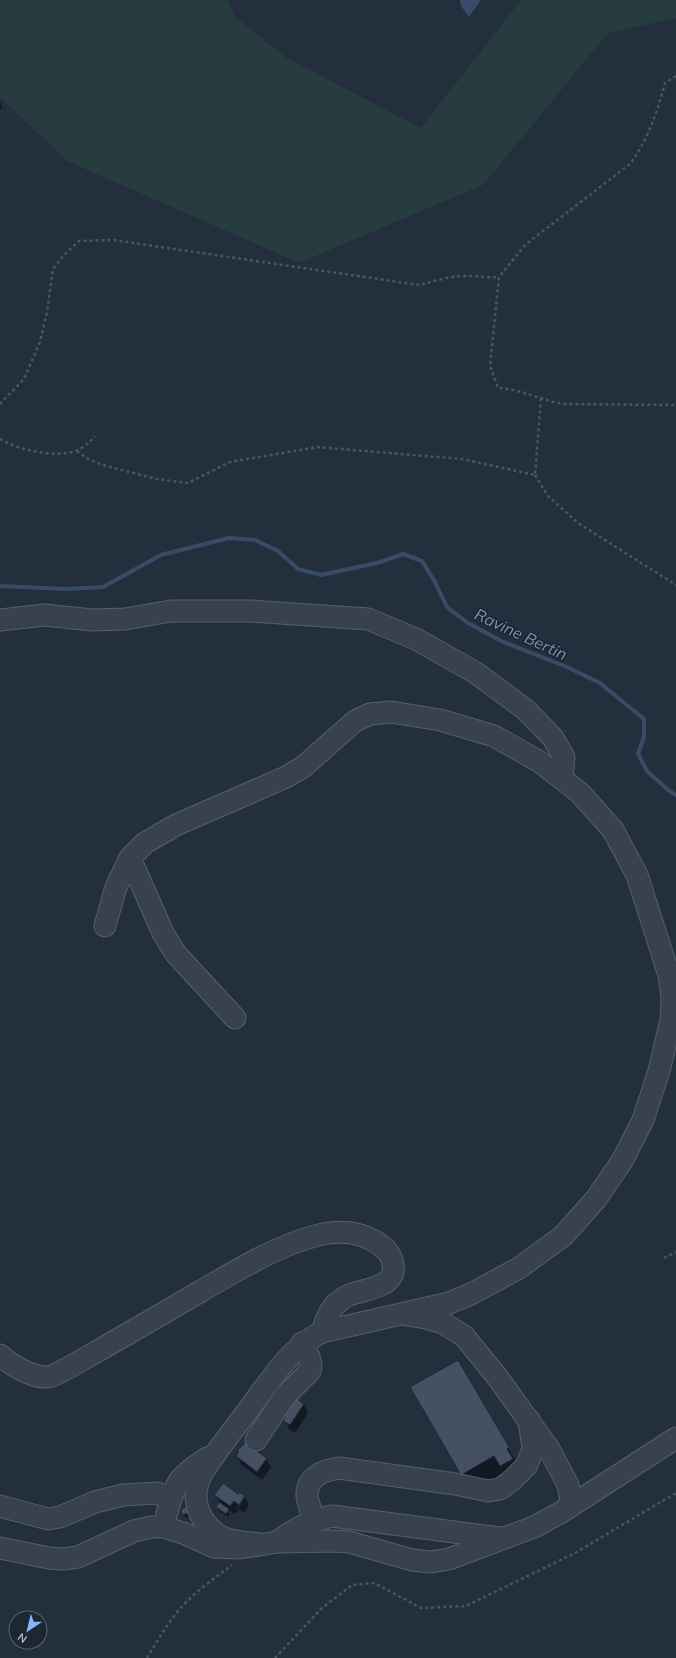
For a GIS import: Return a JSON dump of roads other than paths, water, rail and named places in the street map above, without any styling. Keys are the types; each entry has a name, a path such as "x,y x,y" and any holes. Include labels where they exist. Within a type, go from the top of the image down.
{"lane":[{"path":"0,620 44,615 105,620 124,619 171,611 251,611 368,619 416,638 476,673 526,710 553,738 564,757 562,779"},
{"path":"105,926 116,887 130,858 145,843 176,825 286,777 303,767 354,721 370,714 391,712 440,720 494,736 540,762 580,793 613,830 637,874 670,975 672,998 671,1020 659,1071 643,1120 622,1161 596,1199 563,1236 519,1268 471,1294 449,1302 322,1332 302,1343 289,1356 216,1453 199,1479 196,1492 196,1503 199,1513 207,1525 218,1535 229,1540 268,1543 297,1527 314,1520 332,1516 503,1539"},
{"path":"130,858 163,933 176,954 235,1018"},
{"path":"0,1355 12,1365 23,1370 48,1377 68,1368 263,1255 322,1235 341,1232 357,1234 372,1239 384,1248 392,1259 393,1272 390,1279 367,1291 351,1294 335,1304 326,1318 322,1332"},
{"path":"399,1314 426,1318 443,1323 464,1336 498,1378 549,1449 568,1485 572,1505"},
{"path":"256,1440 285,1396 310,1371 311,1365 309,1357 302,1343"},
{"path":"314,1520 307,1495 310,1484 316,1476 326,1470 339,1468 455,1484 488,1491 500,1489 511,1482 527,1465 533,1448 529,1420"},
{"path":"0,1548 63,1560 78,1557 134,1530 151,1527 163,1528 183,1533 214,1547 240,1548 320,1531 442,1545 466,1545 503,1539 534,1527 572,1505 676,1438"},
{"path":"163,1528 173,1490 185,1474 216,1453"},
{"path":"0,1506 48,1518 60,1517 95,1502 123,1495 157,1492 170,1499"},
{"path":"183,1533 199,1513"}],"water":[{"path":"460,0 481,0 469,17 461,6"}],"waterway":[{"name":"Ravine Bertin","path":"0,586 67,589 103,587 161,555 229,538 255,540 278,551 298,569 321,575 377,563 403,554 422,561 435,582 447,607 468,623 501,641 567,667 600,683 644,719 644,737 638,754 647,771 668,790 676,795"}]}
